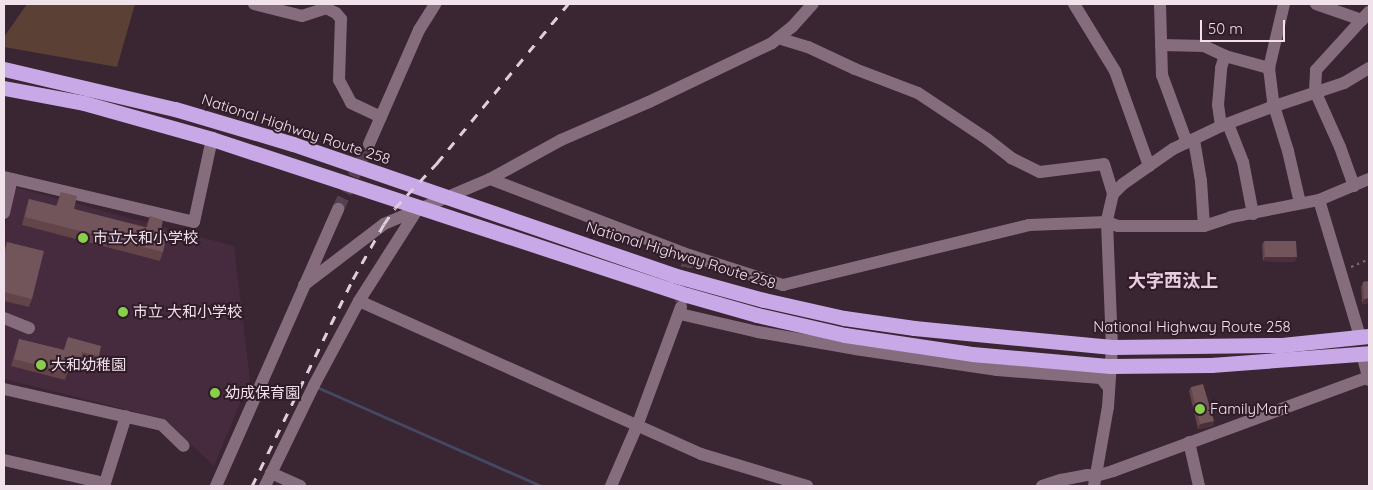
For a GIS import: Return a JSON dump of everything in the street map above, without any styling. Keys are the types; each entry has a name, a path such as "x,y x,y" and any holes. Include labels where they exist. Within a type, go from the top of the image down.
{"highway":[{"name":"National Highway Route 258","path":"4,69 175,109 292,144 673,275 764,300 844,318 914,328 1112,347 1282,345 1365,336"},
{"path":"4,88 84,103 212,139 687,295 757,315 845,335 972,354 1110,366 1211,365 1366,353"}],"street":[{"path":"254,4 302,16 326,8 336,12 341,19 339,80 352,103 381,118"},
{"path":"369,144 419,30 435,4"},
{"path":"304,285 384,224 490,179 561,140 650,102 764,47 778,38 813,4"},
{"path":"1074,4 1115,71 1149,166"},
{"path":"1160,4 1162,75 1190,141 1201,181 1204,226"},
{"path":"1284,4 1269,68 1274,106 1288,151 1300,204"},
{"path":"1316,4 1366,16 1316,70 1315,92 1340,147 1354,186"},
{"path":"778,38 808,47 855,69 918,93 1011,158 1040,172 1104,164 1113,194 1107,222 1112,347 1108,407 1095,481"},
{"path":"1161,45 1204,46 1225,56 1269,68"},
{"path":"1225,56 1221,68 1218,104 1224,125 1243,162 1253,214"},
{"path":"1113,194 1173,149 1224,125 1344,83 1369,68"},
{"path":"4,213 8,178 194,222 212,139"},
{"path":"490,179 688,259 783,285 1029,225 1107,222 1118,226 1204,226 1231,217 1319,200 1369,179"},
{"path":"1319,200 1365,336"},
{"path":"216,486 338,209"},
{"path":"265,486 314,385 359,301 417,210"},
{"path":"359,301 701,454 807,486"},
{"path":"611,486 637,426 680,310 758,332 856,349 996,370 1101,378 1109,388"},
{"path":"4,318 29,328"},
{"path":"1095,481 1189,442 1369,378 1366,353"},
{"path":"4,389 162,425 184,446"},
{"path":"4,460 104,485 126,416"},
{"path":"1189,442 1199,486"},
{"path":"271,473 300,486"},
{"path":"1042,486 1087,474 1095,481"}],"path":[{"path":"1342,270 1369,259"}],"shaded area":[{"path":"27,4 135,4 117,67 4,47 4,37"},
{"name":"市立 大和小学校","path":"18,188 234,246 250,379 214,466 164,419 4,379 4,231 13,189"}],"building":[{"path":"61,192 77,196 74,209 147,228 150,216 163,220 161,230 168,232 163,252 25,217 29,199 57,206"},
{"path":"1264,241 1296,241 1297,257 1265,257"},
{"path":"7,242 44,251 32,299 4,292 4,256"},
{"path":"1369,281 1369,298 1364,299 1363,282"},
{"path":"68,337 101,346 99,356 82,352 81,357 72,355 68,373 14,359 19,339 64,350"},
{"name":"FamilyMart","path":"1203,384 1214,421 1200,424 1191,387"}],"waterway":[{"path":"319,388 541,486"}],"tunnel":[{"path":"338,209 369,144"},
{"path":"681,303 687,264"}],"railway":[{"path":"252,486 353,279 384,224 395,208 437,163 568,4"}],"place":[{"name":"市立大和小学校","path":"83,238"},
{"name":"市立 大和小学校","path":"123,312"},
{"name":"大和幼稚園","path":"41,365"},
{"name":"幼成保育園","path":"215,393"},
{"name":"FamilyMart","path":"1200,409"}],"district":[{"name":"大字西汰上","path":"1173,281"}]}
